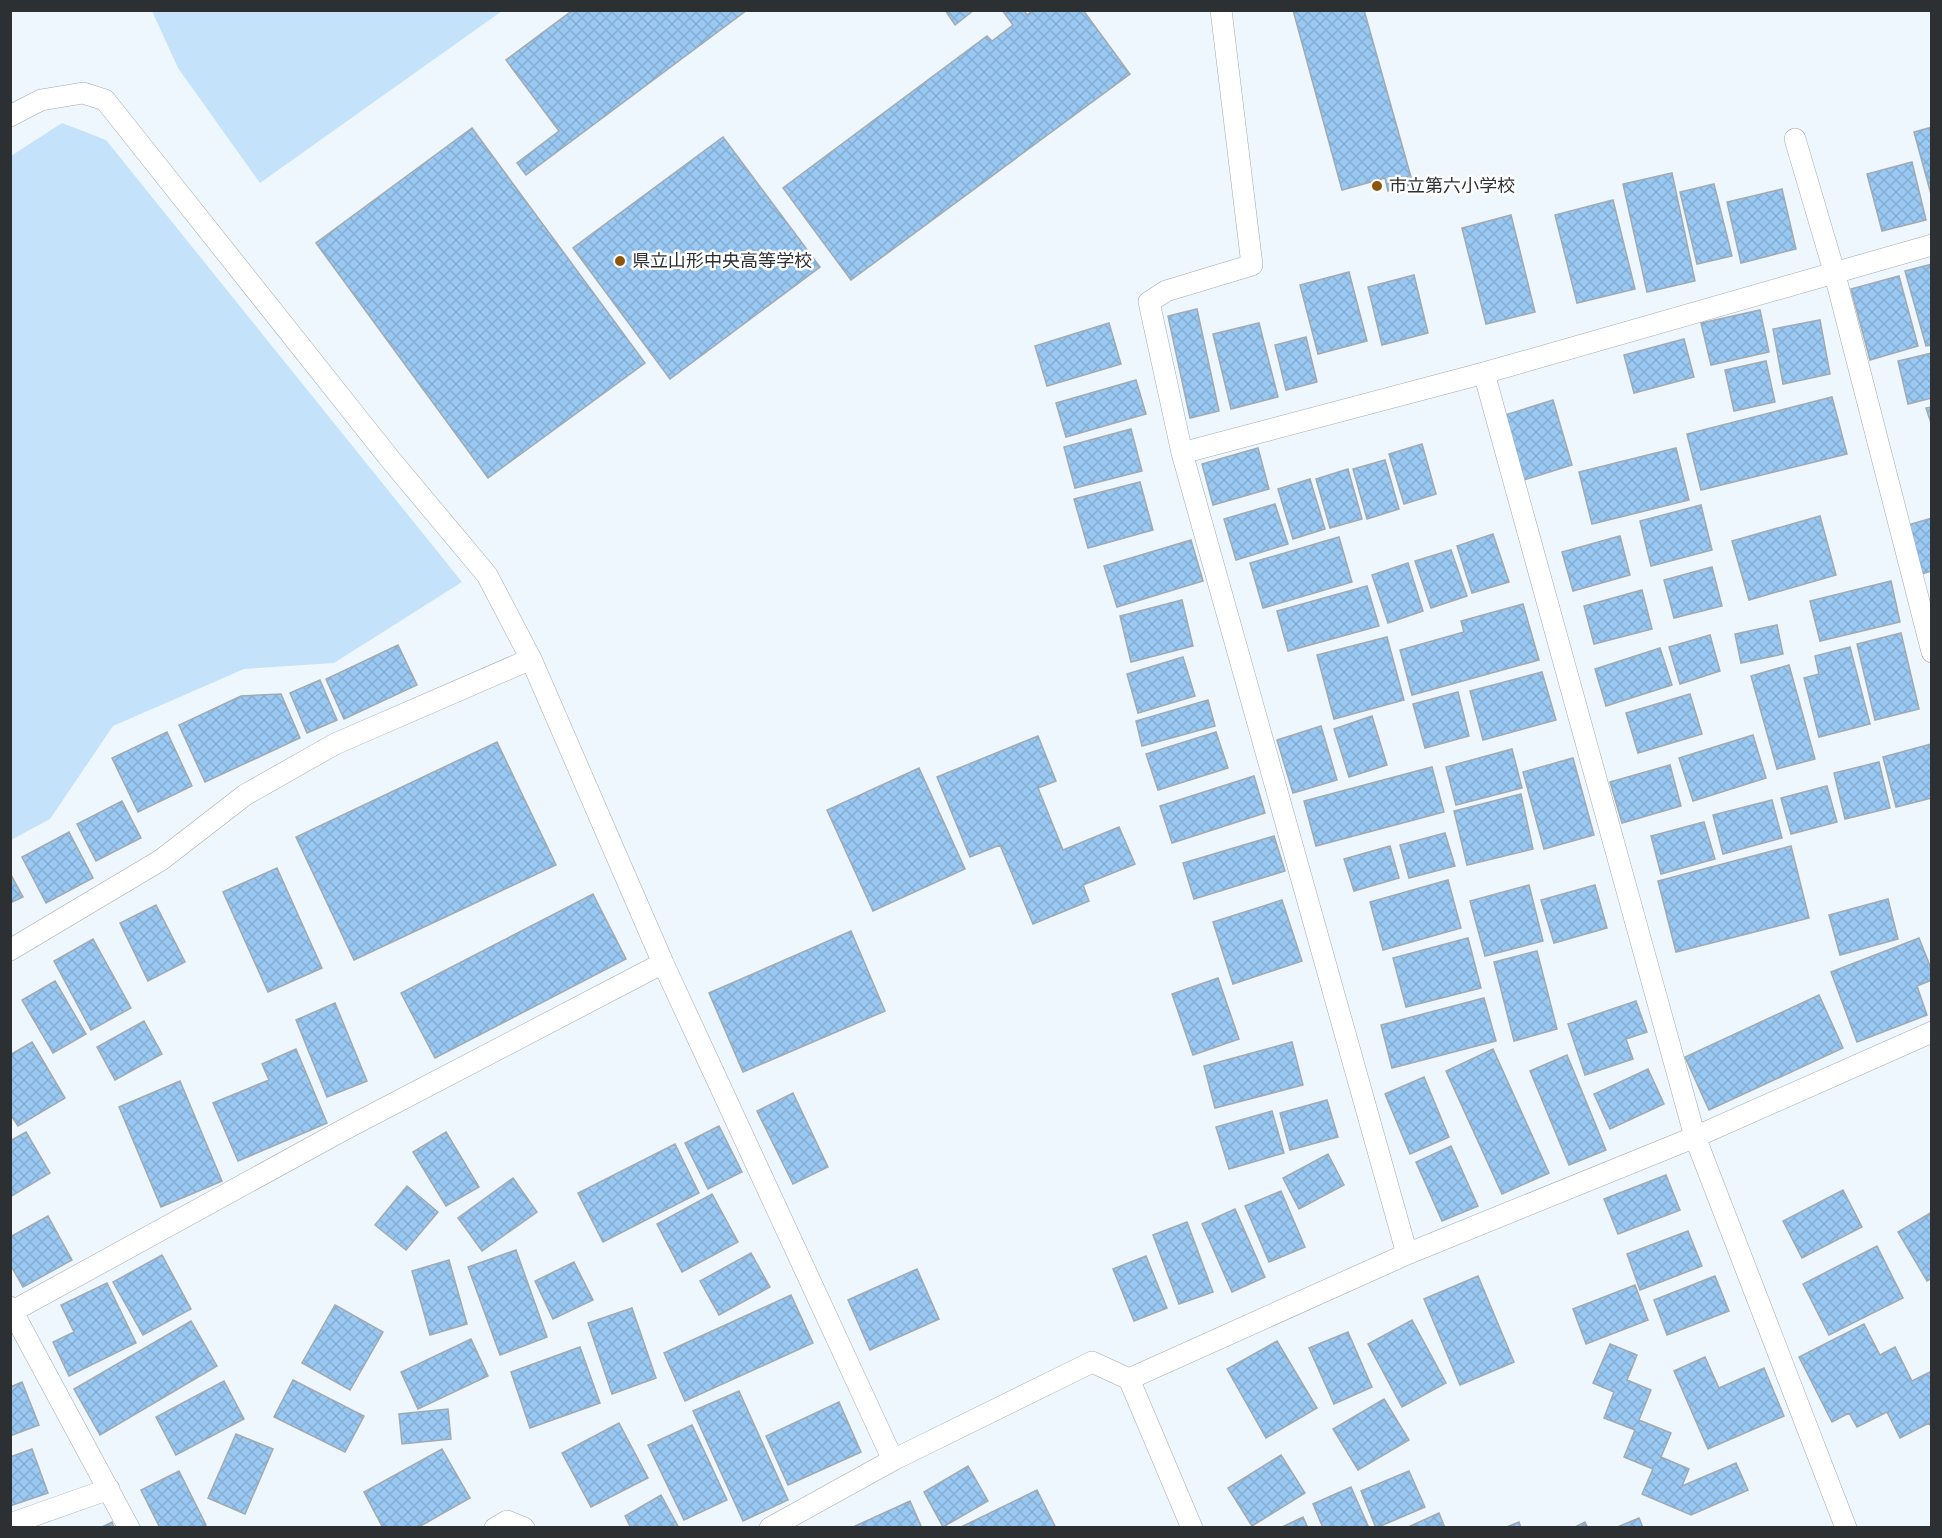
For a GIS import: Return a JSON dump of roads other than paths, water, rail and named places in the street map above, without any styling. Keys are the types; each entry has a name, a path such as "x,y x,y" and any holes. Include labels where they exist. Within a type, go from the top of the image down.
{"lane":[{"path":"1221,10 1252,265 1166,291 1149,302 1182,453 1407,1254"},
{"path":"10,116 41,100 83,93 105,100 390,459 487,575 531,659 663,963 893,1460"},
{"path":"1795,138 1834,271 1932,652"},
{"path":"1182,453 1484,373 1834,271 1932,245"},
{"path":"1484,373 1695,1137 1846,1527"},
{"path":"10,950 161,860 244,795 335,744 531,659"},
{"path":"129,1527 12,1309 345,1129 663,963"},
{"path":"1129,1379 1407,1254 1695,1137 1932,1032"},
{"path":"770,1527 893,1460 1092,1362 1129,1379 1192,1527"},
{"path":"10,1524 109,1489"},
{"path":"495,1527 507,1521 524,1527"}],"place":[{"name":"市立第六小学校","path":"1377,186"},
{"name":"県立山形中央高等学校","path":"620,261"}]}
